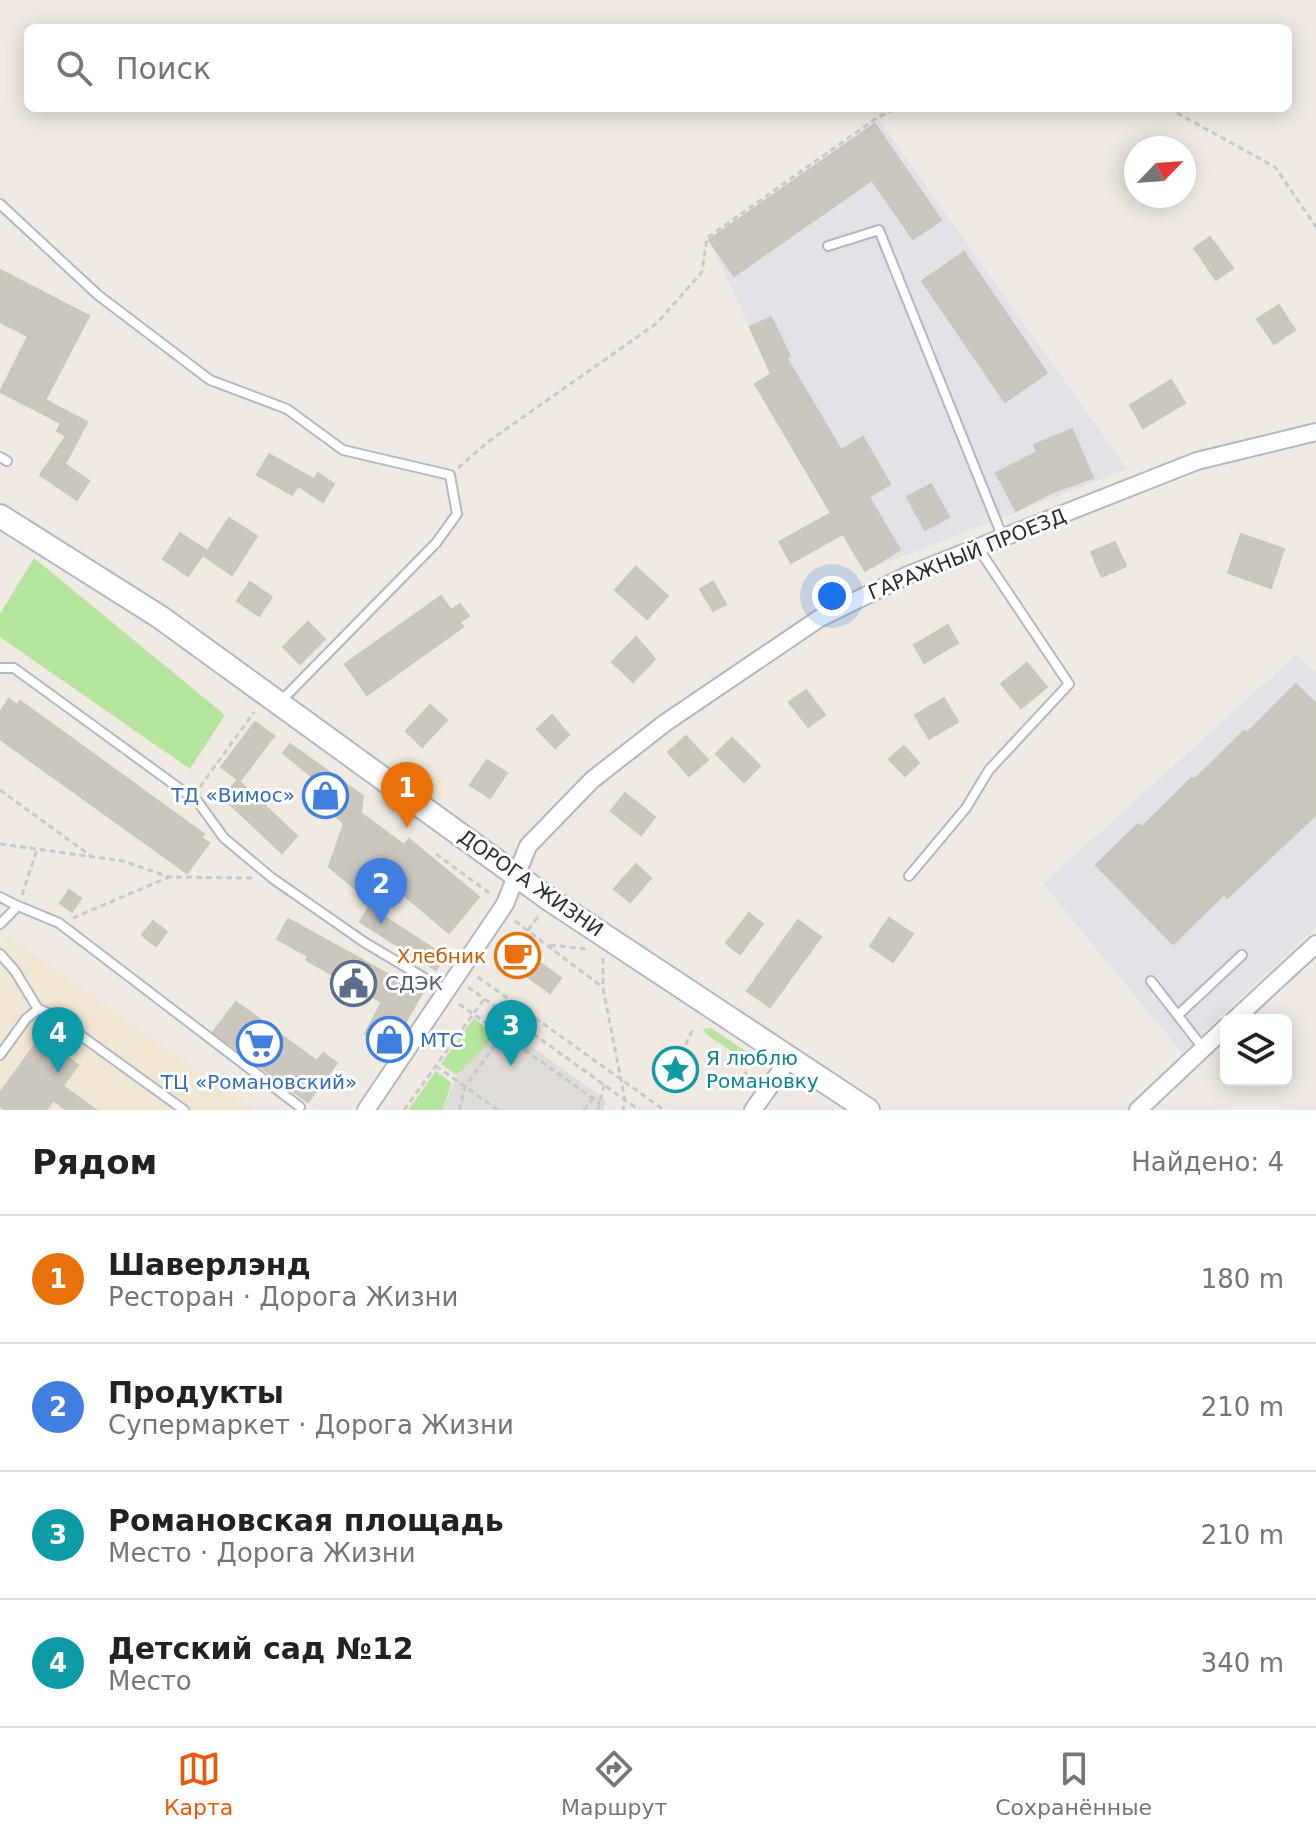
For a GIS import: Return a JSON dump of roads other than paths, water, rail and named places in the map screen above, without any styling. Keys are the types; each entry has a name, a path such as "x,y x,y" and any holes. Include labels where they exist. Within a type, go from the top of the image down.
{"main road":[{"name":"ДОРОГА ЖИЗНИ","path":"0,516 160,617 516,874 868,1110"}],"street":[{"name":"ГАРАЖНЫЙ ПРОЕЗД","path":"366,1110 505,904 520,858 543,827 592,780 665,723 820,618 908,575 1197,461 1316,432"},
{"path":"1240,1014 1316,944"},
{"path":"1138,1110 1220,1032"},
{"path":"753,1110 791,1056"}],"lane":[{"path":"0,204 98,295 210,380 287,409 343,450 450,475 457,514 436,543 274,697"},
{"path":"828,246 879,230 1003,539"},
{"path":"909,876 966,808 989,770 1069,684 978,548"},
{"path":"0,668 14,668 198,802 224,838 272,878 364,942 452,982"},
{"path":"0,897 59,923 300,1109"},
{"path":"0,924 18,906"},
{"path":"0,954 15,971 38,1009 51,1014 184,1110"},
{"path":"1178,1015 1242,955"},
{"path":"1151,981 1203,1048"},
{"path":"0,1055 26,1019 38,1009"}],"place":[{"name":"ТД «Вимос»","path":"326,795"},
{"name":"Шаверлэнд","path":"407,828"},
{"name":"Продукты","path":"381,924"},
{"name":"Хлебник","path":"517,956"},
{"name":"СДЭК","path":"354,983"},
{"name":"МТС","path":"389,1040"},
{"name":"ТЦ «Романовский»","path":"259,1043"},
{"name":"Романовская площадь","path":"511,1066"},
{"name":"Я люблю Романовку","path":"675,1069"},
{"name":"Детский сад №12","path":"58,1073"}]}
